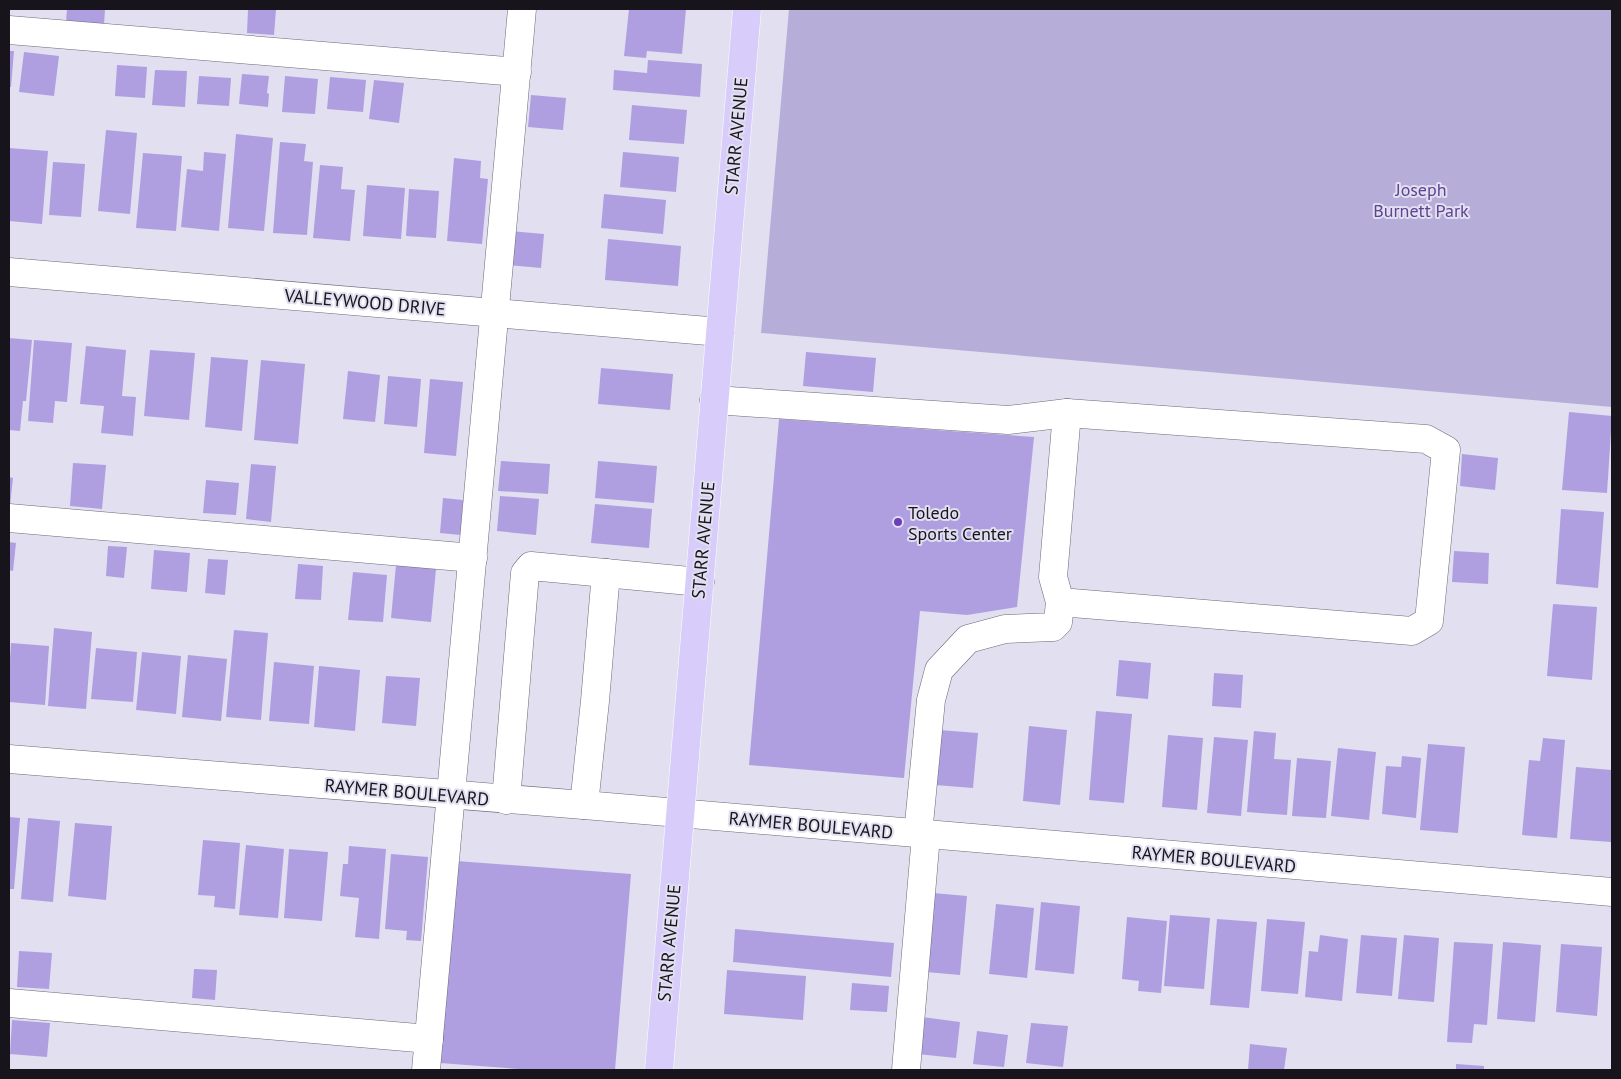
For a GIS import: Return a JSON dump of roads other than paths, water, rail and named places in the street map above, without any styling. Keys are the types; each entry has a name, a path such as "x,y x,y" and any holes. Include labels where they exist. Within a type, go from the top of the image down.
{"main road":[{"name":"STARR AVENUE","path":"659,1070 747,9"}],"street":[{"path":"426,1070 522,9"},
{"path":"9,30 517,72"},
{"name":"VALLEYWOOD DRIVE","path":"9,272 720,332"},
{"path":"714,400 1008,420 1067,413 1426,439 1446,450 1429,621 1412,630 1060,602"},
{"path":"910,1070 931,700 939,670 968,639 1005,629 1053,627 1058,622 1060,602 1053,577 1067,413"},
{"path":"9,518 473,558"},
{"path":"506,800 525,573 531,566 700,582"},
{"path":"584,805 606,573"},
{"name":"RAYMER BOULEVARD","path":"9,759 584,805 1612,892"},
{"path":"9,1003 429,1039"}],"place":[{"name":"Toledo Sports Center","path":"898,522"}],"park label":[{"name":"Joseph Burnett Park","path":"1421,199"}]}
